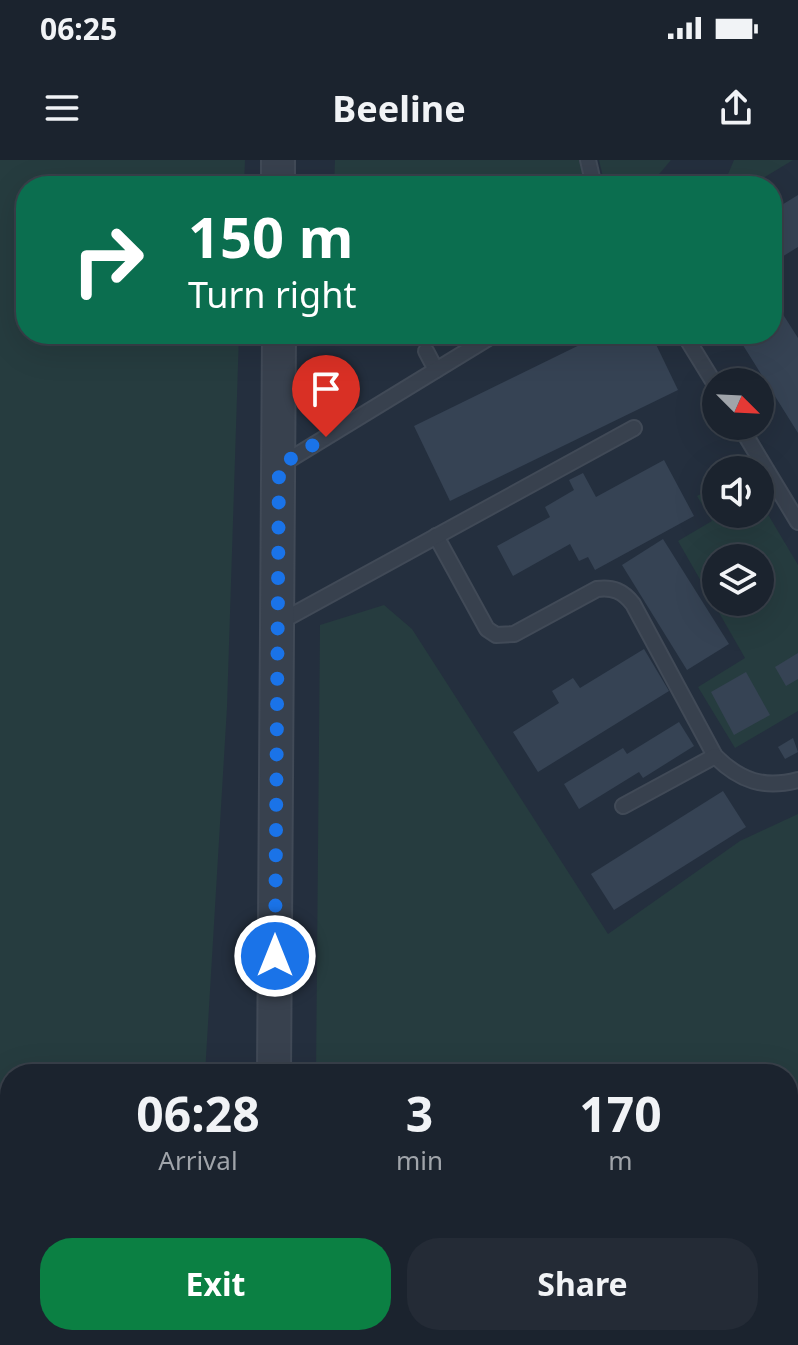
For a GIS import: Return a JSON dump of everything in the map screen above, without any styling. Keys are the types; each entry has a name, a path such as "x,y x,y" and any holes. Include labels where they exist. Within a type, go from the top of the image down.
{"street":[{"path":"274,1064 279,344"}],"lane":[{"path":"279,466 479,344"},
{"path":"690,344 705,368"},
{"path":"426,351 436,370"},
{"path":"278,623 634,428"},
{"path":"748,440 798,522"},
{"path":"436,536 487,629 496,635 514,634 597,589 610,588 627,596 715,756 744,779 781,784 798,780"},
{"path":"623,806 715,756"}],"green space":[{"path":"0,160 245,160 244,176 16,176 16,344 239,344 227,707 206,1064 0,1064"},
{"path":"335,160 579,160 583,176 334,176"},
{"path":"599,160 671,160 657,176 603,176"},
{"path":"734,160 793,160 767,176 727,176"},
{"path":"774,525 798,565 798,711 735,748 698,687 745,658 721,616 774,616 774,544 702,544 702,583 678,541 702,527 774,528"},
{"path":"384,605 412,629 608,934 740,841 798,814 798,1064 316,1064 320,625"}],"building":[{"path":"798,195 798,247 782,257 782,205"},
{"path":"782,313 798,338 798,433 774,395 774,368 757,368 742,344 782,344"},
{"path":"582,344 656,344 678,390 450,501 414,426"},
{"path":"664,460 694,516 595,570 588,557 579,561 570,544 513,576 497,546 550,517 545,507 574,490 569,480 583,473 596,497"},
{"path":"663,539 702,601 702,616 711,616 729,644 687,670 622,565"},
{"path":"644,649 669,691 538,772 513,732 559,703 552,691 573,678 580,688"},
{"path":"798,653 798,679 786,686 775,667"},
{"path":"746,672 770,715 734,735 711,692"},
{"path":"679,722 694,746 643,778 639,772 579,809 564,784 623,748 627,754"},
{"path":"793,738 798,752 785,759 778,747"},
{"path":"723,791 746,827 614,910 591,874"}],"route":[{"path":"275,956 279,466 326,437"}]}
